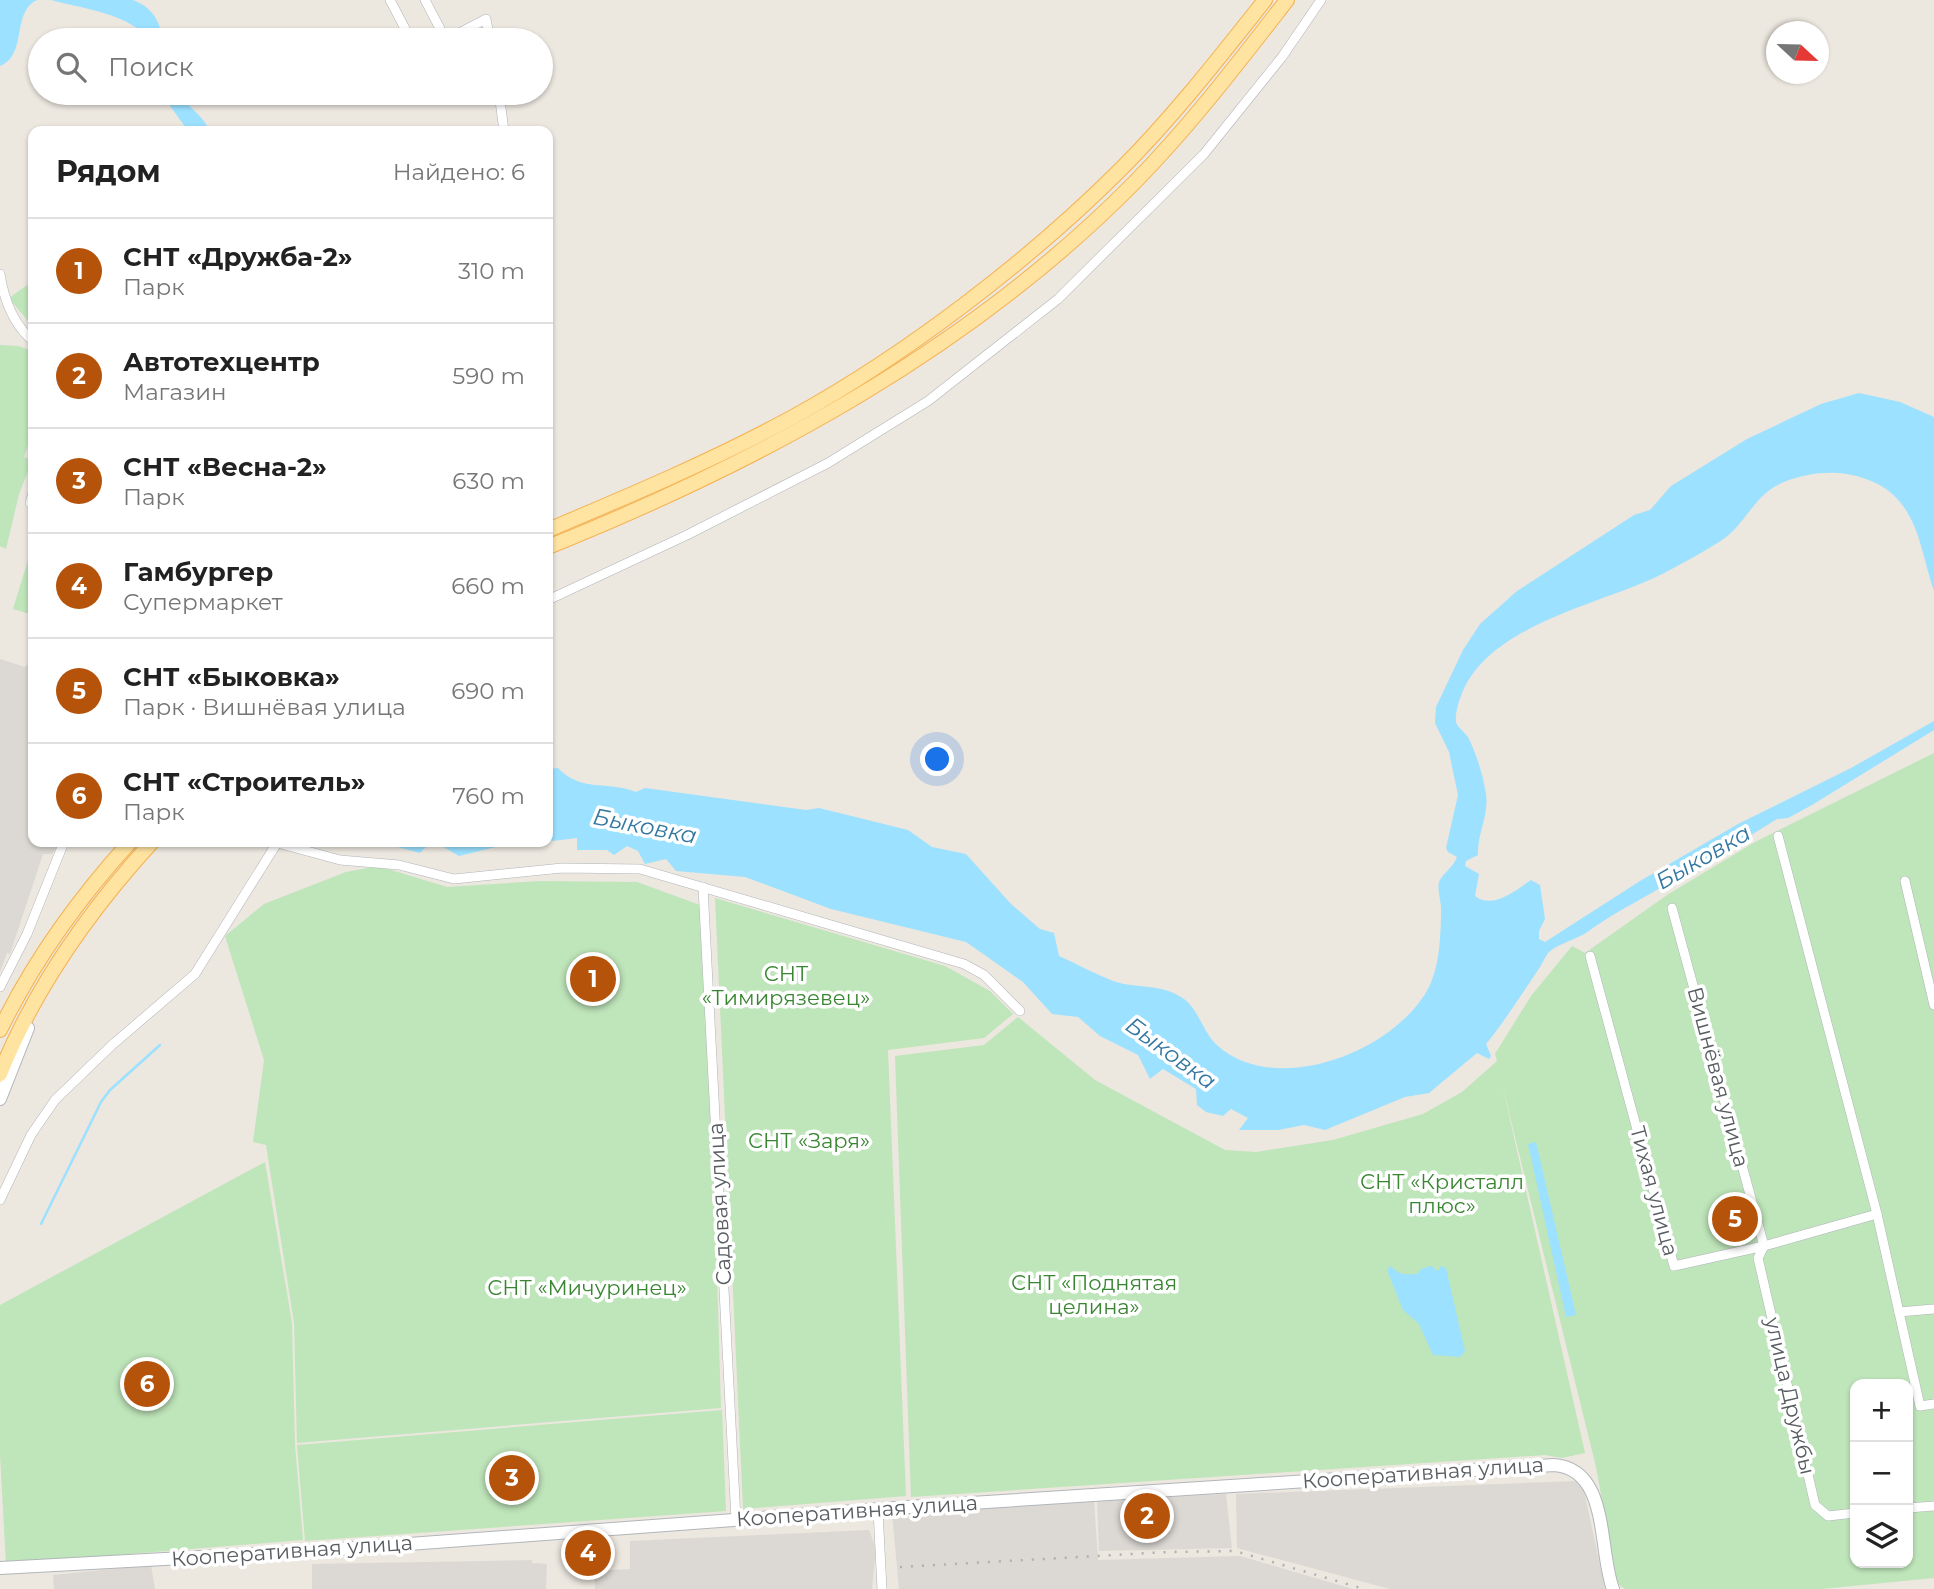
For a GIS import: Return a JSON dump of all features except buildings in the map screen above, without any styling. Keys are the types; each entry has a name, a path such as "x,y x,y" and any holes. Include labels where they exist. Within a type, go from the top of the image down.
{"main road":[{"path":"553,528 653,485 783,422 939,322 1045,239 1121,169 1196,87 1265,0"},
{"path":"553,545 692,485 805,429 947,338 1058,253 1133,184 1210,99 1287,0"},
{"path":"0,1018 63,926 126,847"},
{"path":"0,1074 47,981 78,934 147,847"},
{"path":"0,1099 47,981"},
{"path":"0,1030 20,988"},
{"name":"Кооперативная улица","path":"4,1567 328,1550 878,1510 1565,1466 1576,1469 1590,1489 1613,1589"}],"street":[{"path":"390,0 405,28"},
{"path":"425,0 440,28"},
{"path":"553,598 687,536 828,463 928,401 1058,299 1205,153 1282,57 1321,0"},
{"path":"469,28 486,19 488,28"},
{"path":"501,105 503,126"},
{"path":"0,274 8,308 28,337"},
{"path":"1778,836 1877,1214 1920,1406 1934,1404"},
{"path":"0,987 32,923 62,847"},
{"path":"0,1200 31,1135 55,1100 112,1045 195,974 273,847"},
{"path":"290,847 340,860 399,865 454,879 601,867 640,869 964,964 984,975 1020,1011"},
{"path":"1905,881 1934,1005"},
{"name":"Садовая улица","path":"703,887 736,1520"},
{"name":"Вишнёвая улица","path":"1672,908 1763,1246"},
{"name":"Тихая улица","path":"1590,956 1674,1265 1763,1246 1877,1214"},
{"name":"улица Дружбы","path":"1763,1246 1758,1258 1815,1505 1828,1516 1850,1514"},
{"path":"1899,1312 1934,1309"},
{"path":"1913,1508 1934,1506"},
{"path":"878,1510 882,1589"}],"shaded area":[{"path":"0,659 25,667 28,664 28,847 57,847 52,854 43,854 10,954 7,953 0,972"},
{"path":"1576,1481 1583,1486 1605,1589 1390,1589 1237,1548 1236,1494"},
{"path":"1226,1494 1232,1548 1099,1551 1097,1500"},
{"path":"1094,1500 1098,1560 1240,1556 1353,1589 899,1589 892,1513"},
{"path":"869,1530 876,1549 872,1589 595,1589 594,1571 630,1569 630,1541"},
{"path":"532,1560 532,1563 547,1564 546,1589 312,1589 312,1564"},
{"path":"151,1565 155,1589 54,1589 53,1575"}],"green space":[{"path":"28,285 28,321 9,298"},
{"path":"0,345 28,349 28,445 24,457 28,459 28,471 19,494 6,549 0,546"},
{"path":"28,560 28,614 13,609"},
{"path":"1934,753 1934,1578 1822,1589 1625,1589 1617,1583 1596,1467 1502,1084 1585,1453 1562,1458 1545,1455 911,1497 895,1056 984,1045 1018,1017 1095,1080 1225,1150 1256,1152 1333,1140 1423,1114 1462,1092 1497,1061 1495,1054 1531,996 1572,946 1585,953 1667,895 1755,842"},
{"name":"СНТ «Мичуринец»","path":"378,866 447,887 540,881 637,882 700,905 711,1074 721,1408 297,1443 294,1323 266,1145 253,1142 264,1060 225,936 264,904 346,872"},
{"name":"СНТ «Заря»","path":"715,898 945,966 990,991 1013,1014 984,1038 888,1050 906,1496 743,1509"},
{"path":"265,1162 292,1323 295,1445 303,1540 6,1564 0,1455 0,1305"},
{"path":"722,1410 726,1511 305,1541 297,1445"}],"water":[{"path":"0,0 37,0 24,14 14,53 0,66"},
{"path":"51,0 133,0 154,16 160,28 137,28 118,18"},
{"path":"170,105 189,105 207,126 184,126"},
{"name":"Быковка","path":"1859,393 1900,402 1934,417 1934,591 1915,528 1899,500 1887,489 1860,477 1838,473 1816,474 1795,478 1773,487 1728,535 1674,568 1643,583 1552,618 1496,650 1475,671 1461,696 1456,716 1458,727 1468,737 1475,752 1486,794 1485,818 1478,855 1466,861 1465,866 1479,874 1475,896 1482,900 1497,900 1531,880 1540,885 1545,919 1539,931 1539,939 1545,942 1640,881 1738,824 1851,768 1934,721 1934,730 1812,805 1788,818 1777,819 1740,842 1736,841 1723,853 1707,858 1585,933 1553,949 1486,1044 1491,1056 1489,1059 1477,1053 1429,1093 1405,1097 1325,1130 1304,1125 1278,1130 1239,1130 1248,1118 1231,1109 1223,1116 1206,1112 1197,1105 1196,1089 1163,1069 1150,1079 1138,1055 1100,1036 1078,1017 1052,1014 1023,982 966,942 831,909 745,877 676,871 666,859 645,864 638,851 627,846 614,855 607,850 577,850 577,838 553,841 553,768 558,768 576,781 585,783 636,792 645,788 806,810 819,808 908,830 932,847 966,854 1011,904 1040,929 1054,933 1059,956 1113,981 1158,988 1176,994 1189,1004 1218,1046 1243,1061 1271,1068 1302,1067 1333,1060 1363,1048 1390,1031 1413,1010 1433,978 1440,938 1439,882 1457,857 1446,848 1458,795 1449,752 1435,723 1436,707 1463,650 1480,624 1517,591 1634,515 1650,510 1671,486 1747,439 1821,404"},
{"path":"398,847 426,847 420,853"},
{"path":"443,847 496,847 459,856"},
{"path":"1536,1142 1576,1315 1566,1317 1528,1144"},
{"path":"1391,1266 1406,1274 1417,1274 1421,1269 1431,1266 1438,1271 1441,1266 1446,1268 1465,1351 1460,1357 1433,1355 1419,1324 1403,1310 1387,1270"}],"waterway":[{"path":"41,1224 101,1102 110,1090 160,1045"}],"railway":[{"path":"900,1567 1168,1552 1235,1551 1364,1589"}],"place":[{"name":"СНТ «Дружба-2»","path":"593,979"},
{"name":"СНТ «Быковка»","path":"1735,1219"},
{"name":"СНТ «Строитель»","path":"147,1384"},
{"name":"СНТ «Весна-2»","path":"512,1478"},
{"name":"Автотехцентр","path":"1147,1516"},
{"name":"Гамбургер","path":"588,1553"}],"park label":[{"name":"СНТ «Тимирязевец»","path":"786,986"},
{"name":"СНТ «Кристалл плюс»","path":"1442,1194"},
{"name":"СНТ «Поднятая целина»","path":"1094,1295"}]}
